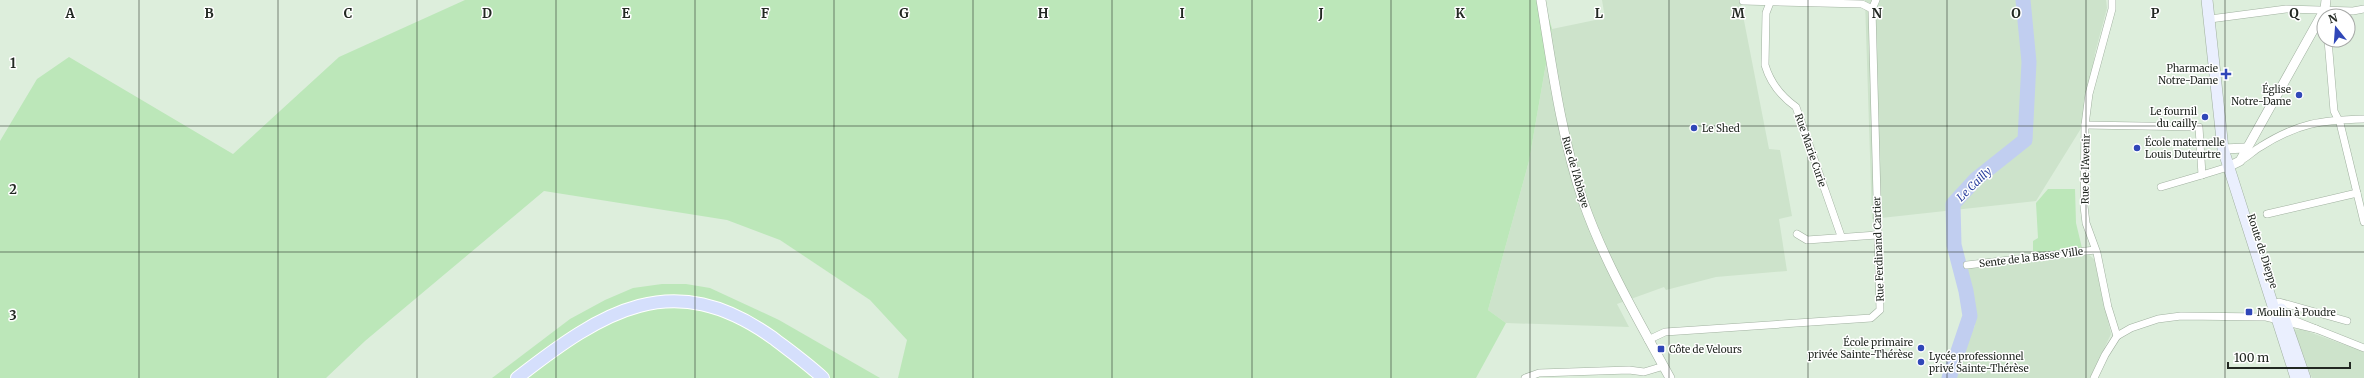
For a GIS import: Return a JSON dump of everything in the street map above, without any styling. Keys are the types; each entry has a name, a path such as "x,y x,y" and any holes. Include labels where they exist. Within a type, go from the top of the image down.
{"main road":[{"name":"Route de Dieppe","path":"2207,0 2220,124 2226,149 2235,164 2252,230 2296,378"},
{"path":"517,378 573,337 613,315 640,305 674,300 702,303 727,311 752,323 806,362 823,378"},
{"name":"Route de Dieppe","path":"2277,313 2305,378"}],"street":[{"name":"Rue de l'Abbaye","path":"1541,0 1558,104 1583,201 1611,267 1646,337 1670,378"},
{"name":"Rue Ferdinand Cartier","path":"1646,337 1665,332 1871,318 1880,310 1872,9 1876,0"},
{"name":"Rue de l'Avenir","path":"2112,0 2112,9 2089,94 2086,125 2086,223 2095,250 2117,336"},
{"path":"1744,1 1834,2 1862,4 1872,9"},
{"name":"Rue Marie Curie","path":"1771,1 1766,13 1765,65 1767,73 1782,95 1796,108 1841,236"},
{"path":"2210,19 2286,9 2316,8"},
{"path":"2235,164 2246,148 2316,26"},
{"path":"2329,48 2334,111 2338,120 2364,222"},
{"path":"2161,187 2235,164 2247,158 2258,148 2304,125 2314,122 2364,119"},
{"path":"2086,125 2199,127 2202,175"},
{"path":"2226,149 2258,148"},
{"path":"2267,214 2357,193"},
{"path":"1797,234 1807,240 1831,239 1841,236 1877,235"},
{"name":"Sente de la Basse Ville","path":"1967,264 2095,250"},
{"path":"2277,313 2364,348"},
{"path":"2094,378 2104,355 2117,336 2131,328 2167,317 2277,313 2347,321"},
{"path":"1526,377 1539,373 1635,375 1664,366"}],"shaded area":[{"path":"1602,0 1740,0 1769,149 1780,150 1792,216 1779,219 1787,271 1716,277 1666,290 1664,287 1617,304 1629,327 1506,323 1488,310 1529,161 1552,29 1605,18"},
{"path":"1865,0 2106,0 2107,8 2095,53 2085,122 2036,201 1872,219"},
{"path":"2089,255 2094,259 2111,334 2090,378 1954,378 1975,325 1973,296 1965,268"},
{"path":"2301,329 2364,352 2364,378 2312,378 2294,330"}],"green space":[{"path":"465,0 1544,0 1552,29 1529,161 1488,310 1506,323 1476,378 898,378 907,340 870,300 780,240 727,220 544,191 365,341 326,378 0,378 0,141 37,79 69,57 233,154 339,57"},
{"path":"2048,189 2075,189 2076,223 2082,248 2033,255 2033,241 2038,238 2036,203"},
{"path":"662,284 686,284 710,288 779,320 880,378 492,378 570,319 605,300 633,288"}],"water":[{"path":"1974,321 1973,330 1955,378 1942,378 1963,322"}],"waterway":[{"name":"Le Cailly","path":"1949,378 1970,316 1966,291 1954,245 1953,204 1976,179 2025,140 2029,62 2023,0"}],"place":[{"name":"Pharmacie Notre-Dame","path":"2226,74"},
{"name":"Église Notre-Dame","path":"2299,95"},
{"name":"Le fournil du cailly","path":"2205,117"},
{"name":"Le Shed","path":"1694,128"},
{"name":"École maternelle Louis Duteurtre","path":"2137,148"},
{"name":"Moulin à Poudre","path":"2249,312"},
{"name":"École primaire privée Sainte-Thérèse","path":"1921,348"},
{"name":"Côte de Velours","path":"1661,349"},
{"name":"Lycée professionnel privé Sainte-Thérèse","path":"1921,362"}]}
